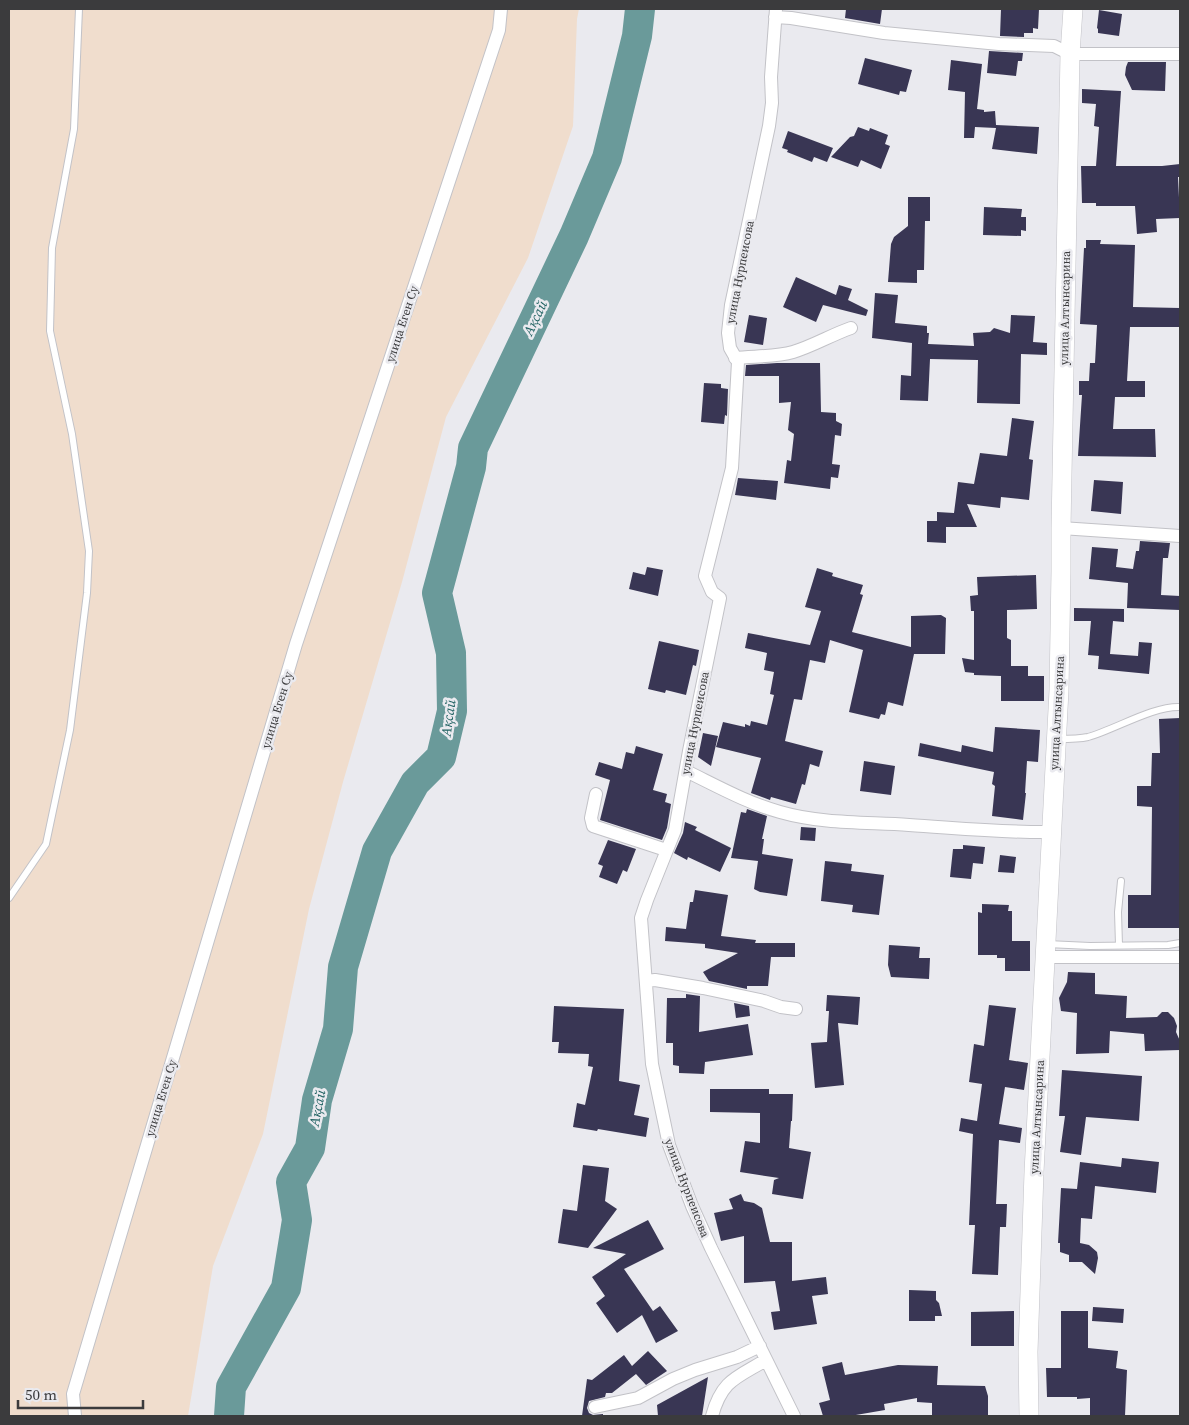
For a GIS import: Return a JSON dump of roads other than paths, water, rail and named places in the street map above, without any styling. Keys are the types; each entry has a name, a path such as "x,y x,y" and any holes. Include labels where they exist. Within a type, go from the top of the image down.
{"street":[{"name":"улица Еген Су","path":"75,1416 73,1394 296,644 499,30 501,9"},
{"name":"улица Алтынсарина","path":"1029,1416 1028,1352 1034,1181 1060,670 1070,54 1073,9"},
{"path":"776,13 884,33 912,34 1000,44 1054,46 1070,54 1180,54"},
{"name":"улица Нурпеисова","path":"776,13 771,77 772,103 769,126 731,305 728,334 730,348 738,362 732,468 705,576 712,592 720,598 675,830 641,918 641,941 652,1064 669,1145 692,1206 711,1248 794,1416"},
{"path":"735,358 791,353 851,328"},
{"path":"1061,528 1180,536"},
{"path":"686,772 750,802 782,812 828,820 1021,833 1053,832"},
{"path":"596,794 591,818 593,826 666,850"},
{"path":"1046,950 1180,957"},
{"path":"646,981 655,980 703,988 764,1001 781,1008 796,1009"},
{"path":"595,1407 638,1398 680,1376 738,1357 760,1346"},
{"path":"712,1416 716,1401 723,1389 739,1376 766,1360"}],"lane":[{"path":"9,898 46,844 70,730 87,593 89,551 72,434 50,331 52,248 74,129 79,9"},
{"path":"1056,739 1086,737 1166,708 1180,707"},
{"path":"1119,945 1118,912 1121,881"},
{"path":"1046,950 1064,945 1168,945 1180,943"}],"waterway":[{"name":"Ақсай","path":"229,1416 231,1387 286,1288 297,1220 291,1182 310,1148 317,1100 338,1029 343,967 377,851 415,783 441,757 452,711 451,653 437,593 471,467 473,448 574,236 607,158 637,36 640,9"}]}
